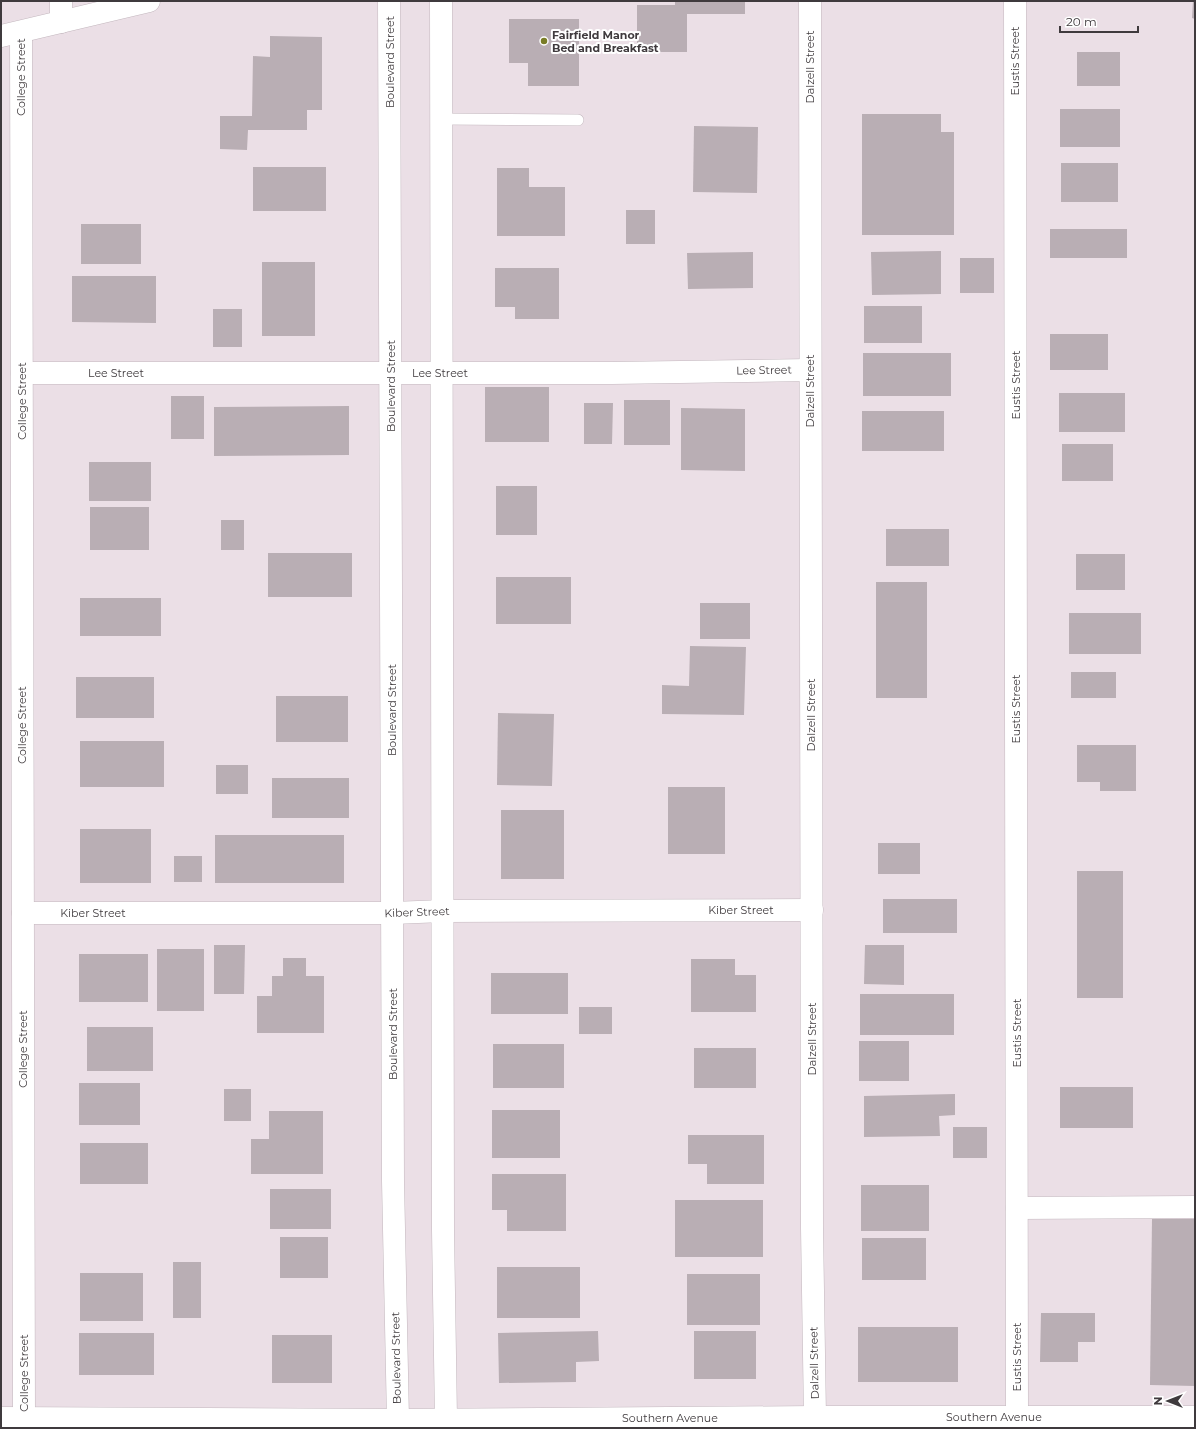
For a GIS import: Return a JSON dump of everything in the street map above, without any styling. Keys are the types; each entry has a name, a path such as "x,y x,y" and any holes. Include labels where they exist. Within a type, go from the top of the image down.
{"street":[{"path":"11,34 61,12 149,1"},
{"name":"Boulevard Street","path":"389,1 393,1181 398,1420"},
{"path":"440,1 442,373 442,1230 446,1419"},
{"name":"Dalzell Street","path":"810,1 812,1228 815,1423"},
{"name":"Eustis Street","path":"1015,1 1017,1417"},
{"name":"College Street","path":"11,34 22,373 24,1418"},
{"name":"Lee Street","path":"22,373 612,373 810,370"},
{"name":"Kiber Street","path":"22,913 393,913 442,911 812,910"},
{"path":"1017,1208 1195,1207"},
{"name":"Southern Avenue","path":"1,1418 446,1419 815,1423 1017,1417 1195,1417"}],"lane":[{"path":"441,119 578,120"}],"building":[{"path":"675,1 745,1 745,14 687,14 687,52 637,52 637,5 675,5"},
{"path":"1193,1 1195,1 1195,19 1192,18"},
{"name":"Fairfield Manor Bed and Breakfast","path":"509,19 579,19 579,86 528,86 528,63 509,63"},
{"path":"270,36 322,37 322,110 307,110 307,130 248,130 247,150 220,149 220,116 252,116 253,56 270,57"},
{"path":"1077,52 1120,52 1120,86 1077,86"},
{"path":"1060,109 1120,109 1120,147 1060,147"},
{"path":"862,114 941,114 941,132 954,132 954,235 862,235"},
{"path":"694,126 758,127 757,193 693,192"},
{"path":"1061,163 1118,163 1118,202 1061,202"},
{"path":"253,167 326,167 326,211 253,211"},
{"path":"497,168 529,168 529,187 565,187 565,236 497,236"},
{"path":"626,210 655,210 655,244 626,244"},
{"path":"81,224 141,224 141,264 81,264"},
{"path":"1050,229 1127,229 1127,258 1050,258"},
{"path":"941,251 941,294 872,295 871,252"},
{"path":"753,252 753,288 688,289 687,253"},
{"path":"960,258 994,258 994,293 960,293"},
{"path":"262,262 315,262 315,336 262,336"},
{"path":"495,268 559,268 559,319 515,319 515,307 495,307"},
{"path":"72,276 156,276 156,323 72,322"},
{"path":"864,306 922,306 922,343 864,343"},
{"path":"213,309 242,309 242,347 213,347"},
{"path":"1050,334 1108,334 1108,370 1050,370"},
{"path":"863,353 951,353 951,396 863,396"},
{"path":"485,387 549,387 549,442 485,442"},
{"path":"1059,393 1125,393 1125,432 1059,432"},
{"path":"171,396 204,396 204,439 171,439"},
{"path":"624,400 670,400 670,445 624,445"},
{"path":"584,403 613,403 612,444 584,444"},
{"path":"349,406 349,455 214,456 214,407"},
{"path":"681,408 745,409 745,471 681,470"},
{"path":"862,411 944,411 944,451 862,451"},
{"path":"1062,444 1113,444 1113,481 1062,481"},
{"path":"89,462 151,462 151,501 89,501"},
{"path":"496,486 537,486 537,535 496,535"},
{"path":"90,507 149,507 149,550 90,550"},
{"path":"221,520 244,520 244,550 221,550"},
{"path":"886,529 949,529 949,566 886,566"},
{"path":"268,553 352,553 352,597 268,597"},
{"path":"1076,554 1125,554 1125,590 1076,590"},
{"path":"496,577 571,577 571,624 496,624"},
{"path":"876,582 927,582 927,698 876,698"},
{"path":"80,598 161,598 161,636 80,636"},
{"path":"700,603 750,603 750,639 700,639"},
{"path":"1069,613 1141,613 1141,654 1069,654"},
{"path":"690,646 746,647 744,715 662,714 662,685 689,686"},
{"path":"1071,672 1116,672 1116,698 1071,698"},
{"path":"76,677 154,677 154,718 76,718"},
{"path":"276,696 348,696 348,742 276,742"},
{"path":"498,713 554,714 552,786 497,785"},
{"path":"80,741 164,741 164,787 80,787"},
{"path":"1077,745 1136,745 1136,791 1100,791 1100,782 1077,782"},
{"path":"216,765 248,765 248,794 216,794"},
{"path":"272,778 349,778 349,818 272,818"},
{"path":"668,787 725,787 725,854 668,854"},
{"path":"501,810 564,810 564,879 501,879"},
{"path":"80,829 151,829 151,883 80,883"},
{"path":"215,835 344,835 344,883 215,883"},
{"path":"878,843 920,843 920,874 878,874"},
{"path":"174,856 202,856 202,882 174,882"},
{"path":"1077,871 1123,871 1123,998 1077,998"},
{"path":"883,899 957,899 957,933 883,933"},
{"path":"214,945 245,945 244,994 214,994"},
{"path":"865,945 904,945 904,985 864,984"},
{"path":"157,949 204,949 204,1011 157,1011"},
{"path":"79,954 148,954 148,1002 79,1002"},
{"path":"283,958 306,958 306,976 324,976 324,1033 257,1033 257,996 272,996 272,976 283,976"},
{"path":"691,959 735,959 735,975 756,975 756,1012 691,1012"},
{"path":"491,973 568,973 568,1014 491,1014"},
{"path":"860,994 954,994 954,1035 860,1035"},
{"path":"579,1007 612,1007 612,1034 579,1034"},
{"path":"87,1027 153,1027 153,1071 87,1071"},
{"path":"859,1041 909,1041 909,1081 859,1081"},
{"path":"493,1044 564,1044 564,1088 493,1088"},
{"path":"694,1048 756,1048 756,1088 694,1088"},
{"path":"79,1083 140,1083 140,1125 79,1125"},
{"path":"1060,1087 1133,1087 1133,1128 1060,1128"},
{"path":"224,1089 251,1089 251,1121 224,1121"},
{"path":"955,1094 955,1115 939,1116 940,1136 864,1137 864,1096"},
{"path":"492,1110 560,1110 560,1158 492,1158"},
{"path":"269,1111 323,1111 323,1174 251,1174 251,1139 269,1139"},
{"path":"953,1127 987,1127 987,1158 953,1158"},
{"path":"688,1135 764,1135 764,1184 707,1184 707,1164 688,1164"},
{"path":"80,1143 148,1143 148,1184 80,1184"},
{"path":"492,1174 566,1174 566,1231 507,1231 507,1210 492,1210"},
{"path":"861,1185 929,1185 929,1231 861,1231"},
{"path":"270,1189 331,1189 331,1229 270,1229"},
{"path":"675,1200 763,1200 763,1257 675,1257"},
{"path":"1152,1219 1195,1219 1195,1386 1150,1385"},
{"path":"280,1237 328,1237 328,1278 280,1278"},
{"path":"862,1238 926,1238 926,1280 862,1280"},
{"path":"173,1262 201,1262 201,1318 173,1318"},
{"path":"497,1267 580,1267 580,1318 497,1318"},
{"path":"80,1273 143,1273 143,1321 80,1321"},
{"path":"687,1274 760,1274 760,1325 687,1325"},
{"path":"1041,1313 1095,1313 1095,1342 1078,1342 1078,1362 1040,1362"},
{"path":"858,1327 958,1327 958,1382 858,1382"},
{"path":"598,1331 599,1361 576,1362 576,1382 499,1383 498,1333"},
{"path":"694,1331 756,1331 756,1379 694,1379"},
{"path":"79,1333 154,1333 154,1375 79,1375"},
{"path":"272,1335 332,1335 332,1383 272,1383"}],"place":[{"name":"Fairfield Manor Bed and Breakfast","path":"544,41"}]}
